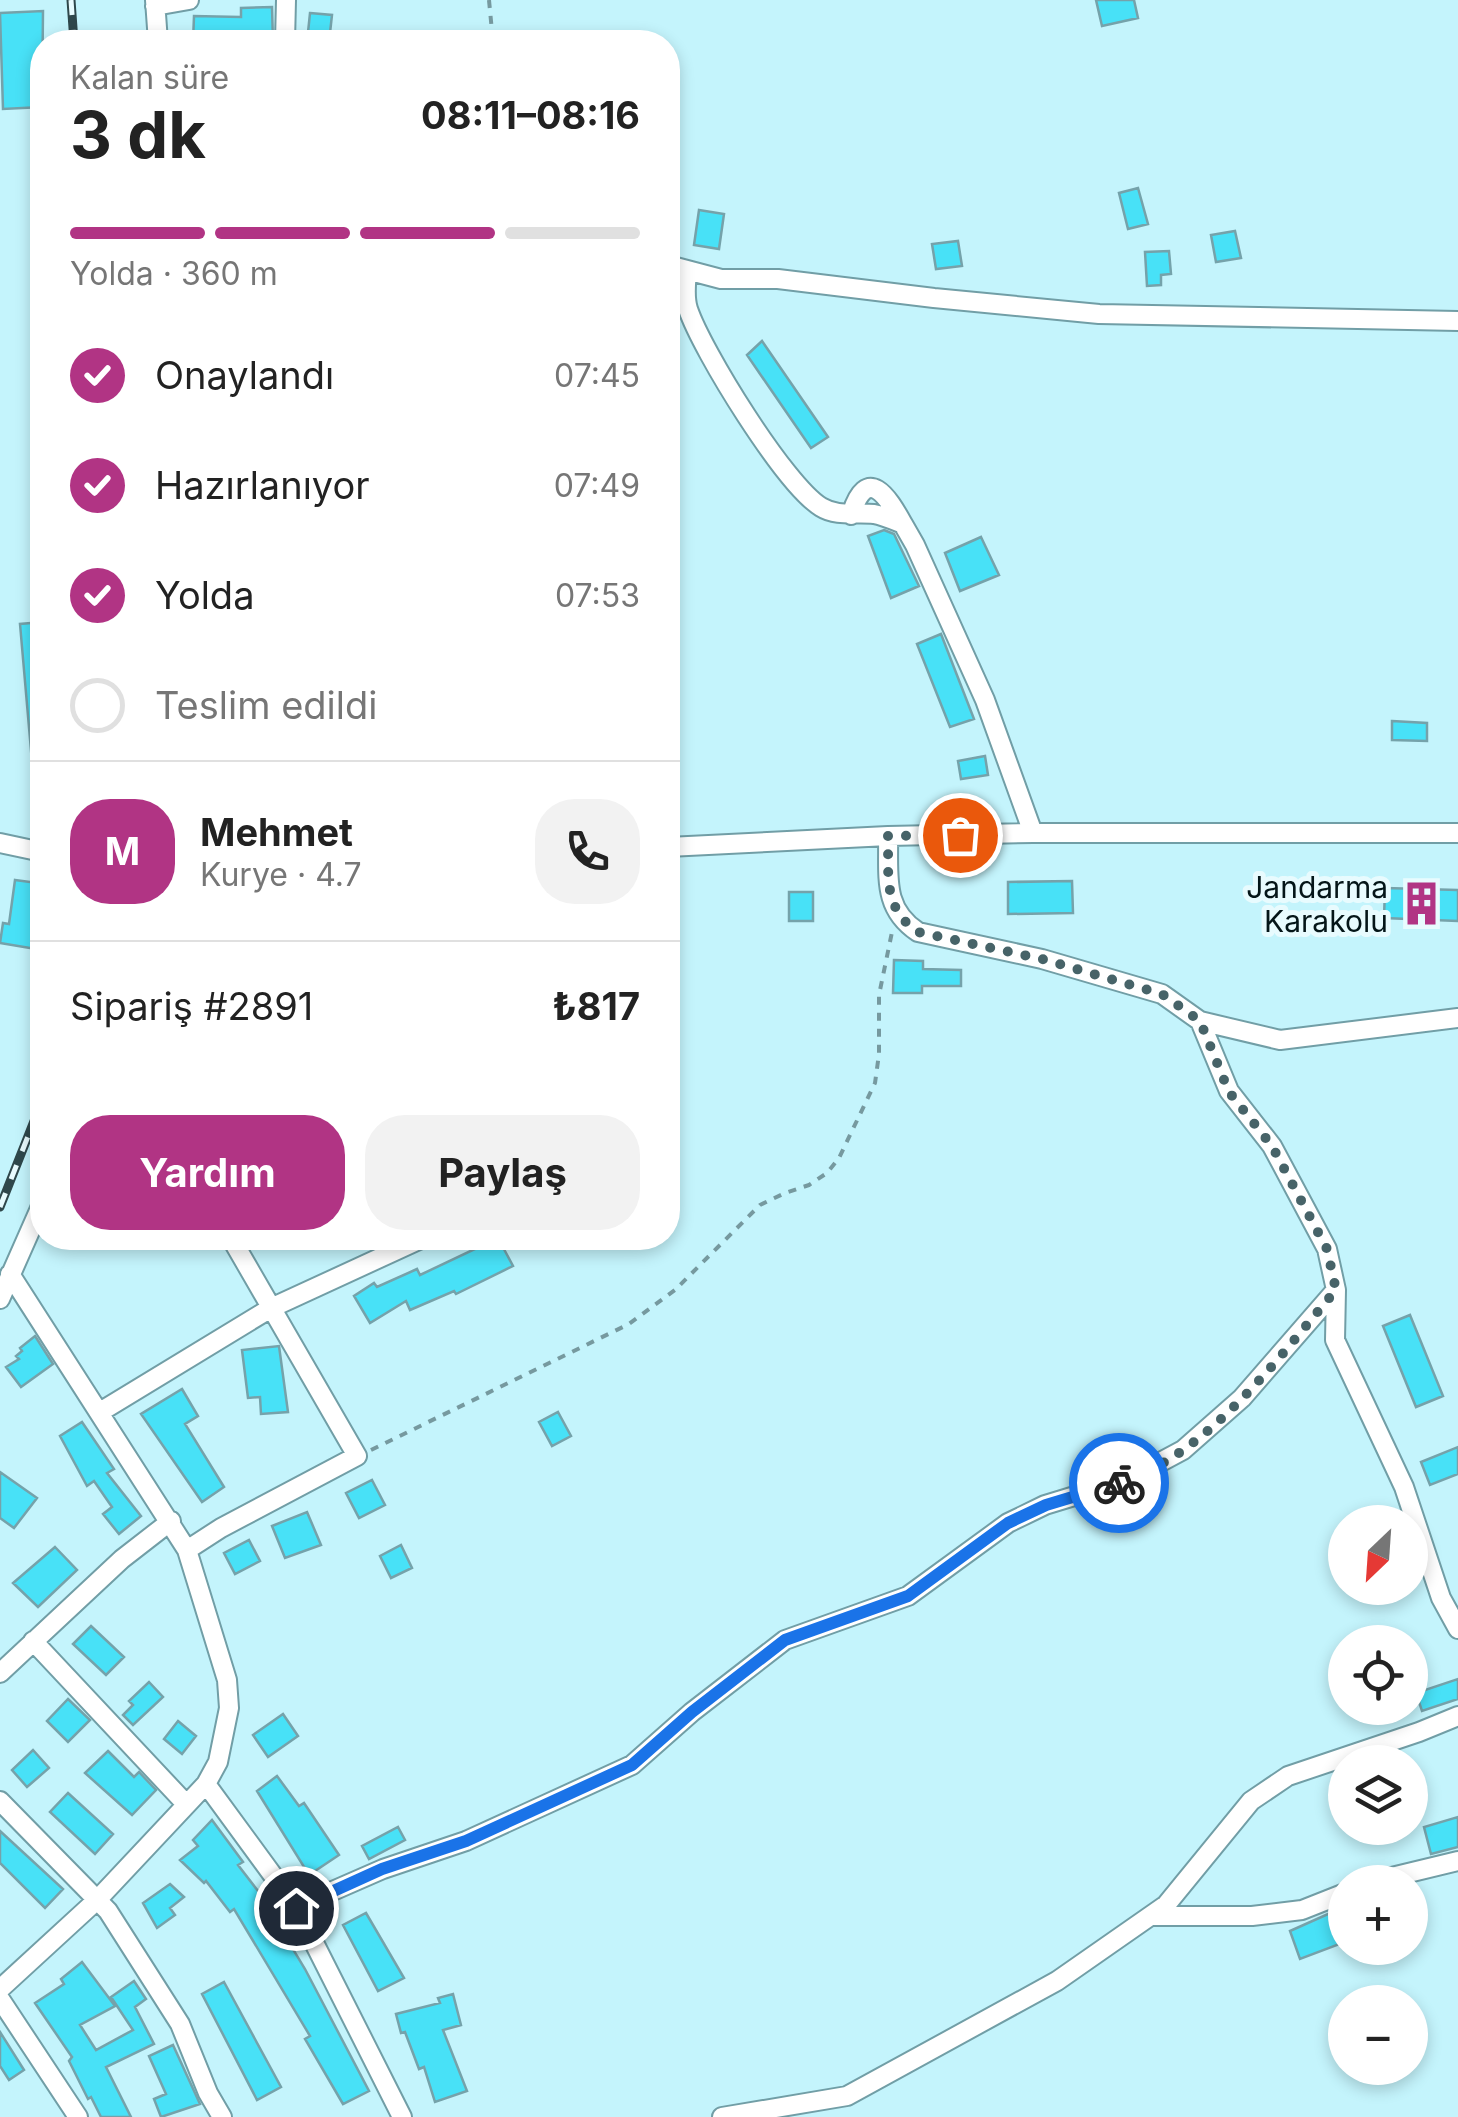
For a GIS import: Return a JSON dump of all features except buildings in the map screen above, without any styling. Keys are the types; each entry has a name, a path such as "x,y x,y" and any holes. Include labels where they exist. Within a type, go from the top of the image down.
{"street":[{"path":"157,30 155,3 189,0"},
{"path":"285,30 286,0"},
{"path":"680,269 722,279 778,279 1099,314 1458,320"},
{"path":"687,271 687,307 709,355 798,486 818,506 903,524"},
{"path":"852,514 860,496 874,487 885,492 916,545 984,700 1033,833"},
{"path":"680,846 1033,833 1458,833"},
{"path":"888,836 892,908 900,920 918,932 1042,959 1162,994 1200,1021 1280,1040 1458,1018"},
{"path":"0,843 30,849"},
{"path":"1200,1021 1229,1092 1272,1146 1327,1249 1336,1290 1335,1340 1404,1488 1441,1598 1458,1629"},
{"path":"0,1299 30,1230"},
{"path":"187,1550 358,1456 238,1250"},
{"path":"100,1412 272,1308 397,1250"},
{"path":"0,1989 98,1899 206,1784 218,1762 229,1708 226,1680 187,1550 10,1274"},
{"path":"296,1908 382,1869 466,1841 632,1765 692,1712 785,1640 908,1596 1008,1523 1046,1505 1127,1480 1183,1450 1242,1398 1336,1290"},
{"path":"0,1673 122,1558 171,1521"},
{"path":"32,1641 186,1804"},
{"path":"722,2117 847,2096 1057,1981 1151,1916 1166,1905 1252,1801 1288,1776 1458,1716"},
{"path":"206,1784 296,1908 402,2117"},
{"path":"0,1801 98,1899 180,2024 222,2117"},
{"path":"1428,1868 1458,1861"},
{"path":"1151,1916 1252,1916 1302,1910 1328,1900"},
{"path":"0,1998 78,2117"}],"path":[{"path":"489,0 491,30"},
{"path":"358,1456 629,1324 675,1290 760,1206 828,1173 875,1084 881,982 892,931 900,920"}],"railway":[{"path":"71,0 73,30"},
{"path":"0,1207 30,1131"}],"way so far":[{"path":"960,835 888,836 892,908 900,920 918,932 1042,959 1162,994 1200,1021 1229,1092 1272,1146 1327,1249 1336,1290 1242,1398 1183,1450 1119,1483"}],"place":[{"name":"Jandarma Karakolu","path":"1421,904"}],"route":[{"path":"296,1908 382,1869 466,1841 632,1765 692,1712 785,1640 908,1596 1008,1523 1046,1505 1119,1483"}]}
